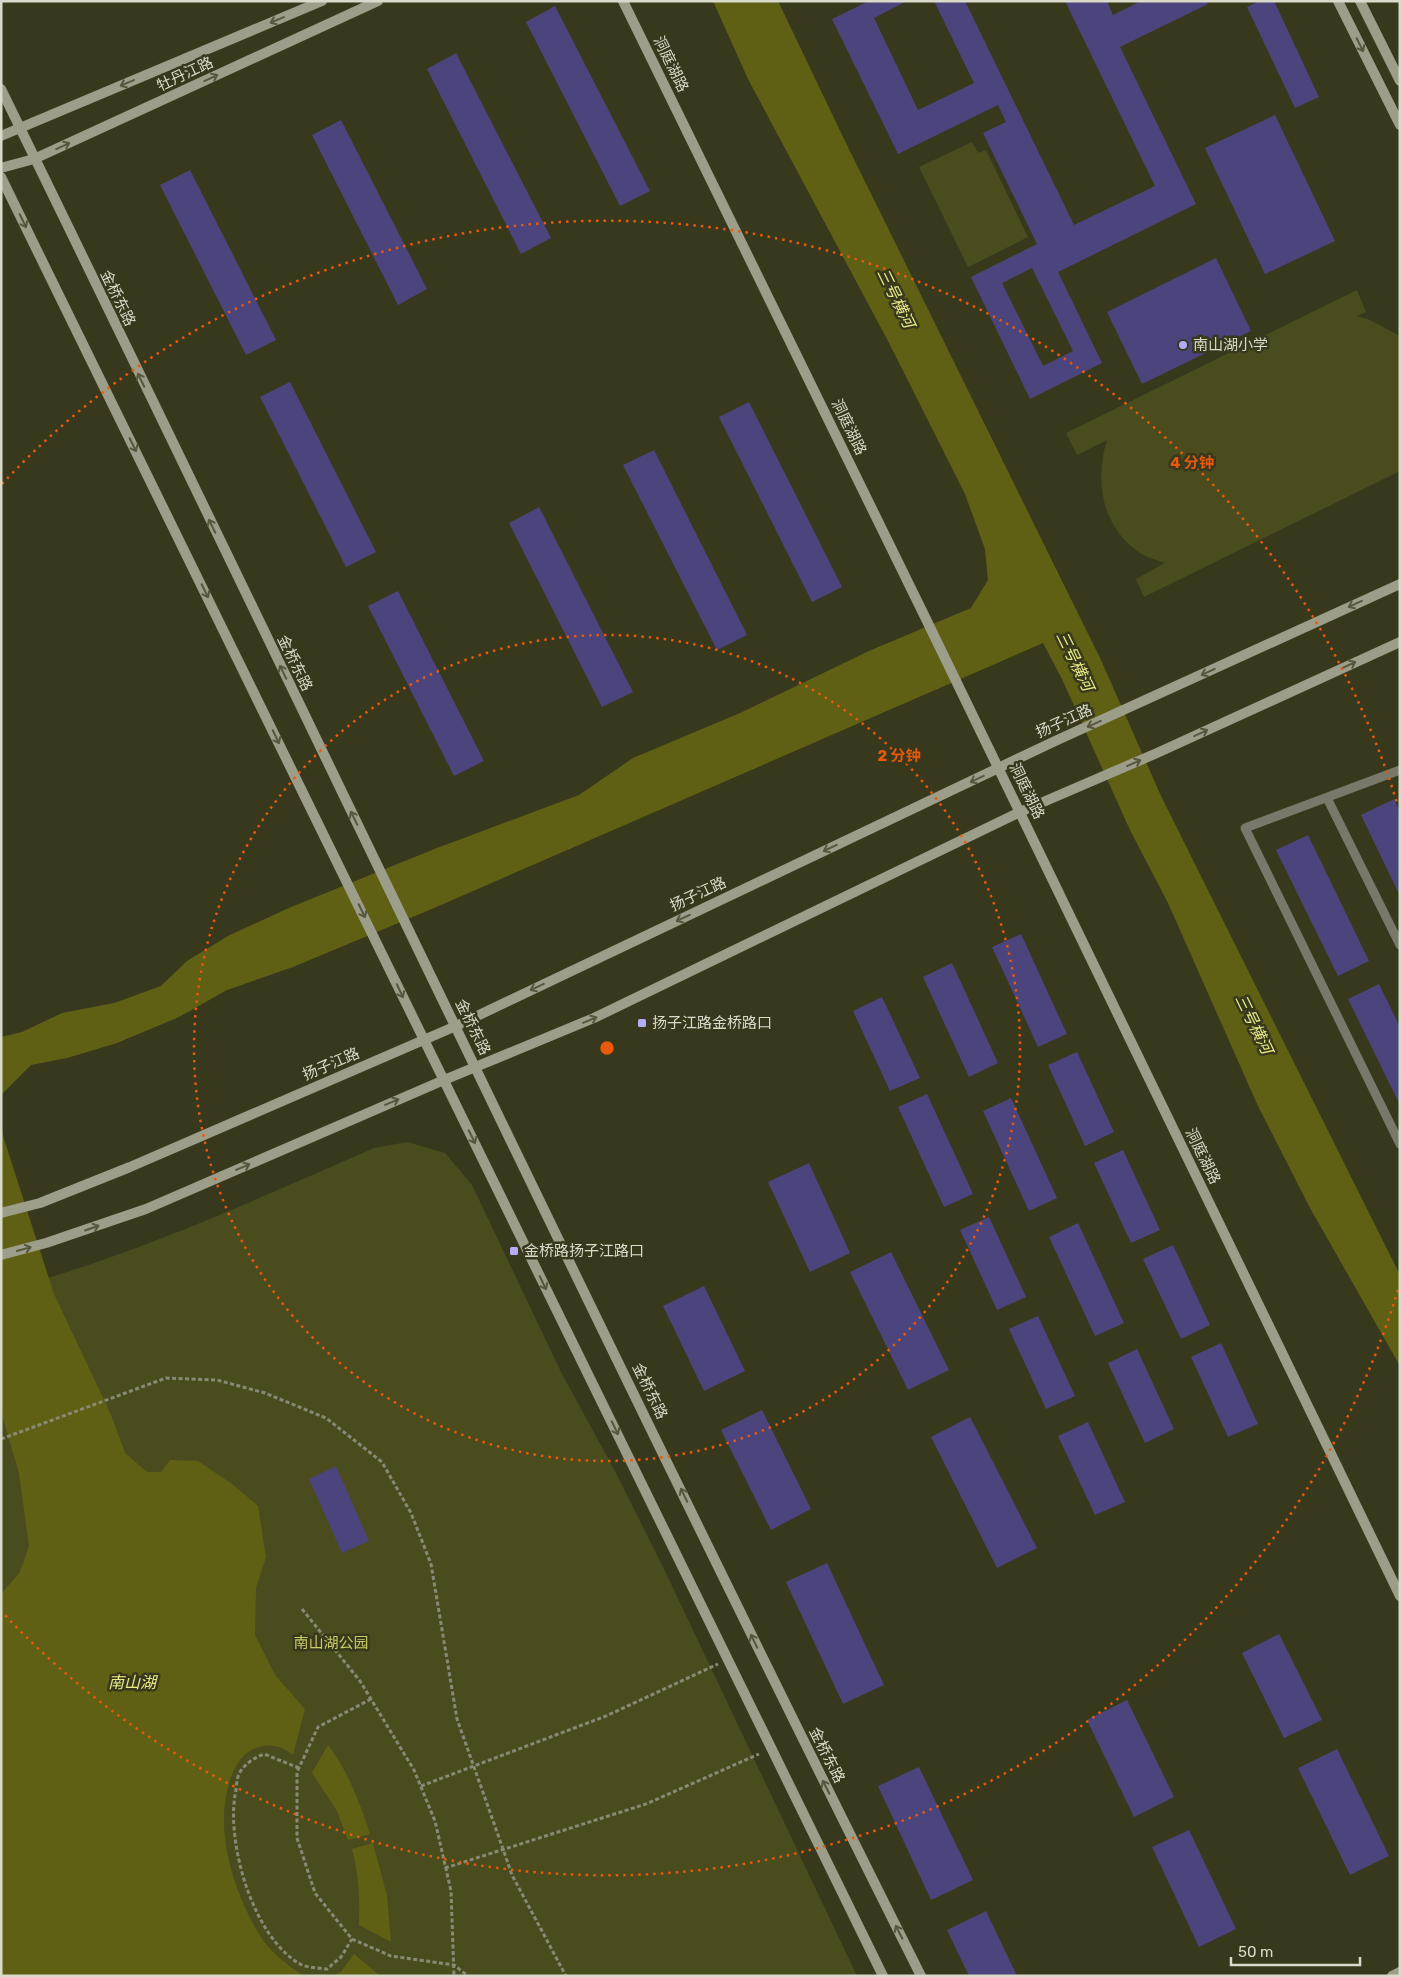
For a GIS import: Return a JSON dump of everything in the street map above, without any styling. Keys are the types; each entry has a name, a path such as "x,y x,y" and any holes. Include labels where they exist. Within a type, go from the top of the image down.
{"street":[{"name":"牡丹江路","path":"1,136 322,1"},
{"name":"牡丹江路","path":"1,168 34,159 378,1"},
{"name":"洞庭湖路","path":"623,1 1020,812 1400,1596"},
{"path":"1338,1 1400,126"},
{"path":"1360,1 1400,81"},
{"name":"金桥东路","path":"1,89 800,1736 921,1976"},
{"path":"1,177 883,1976"},
{"name":"扬子江路","path":"1,1213 40,1203 130,1167 456,1026 1053,742 1400,584"},
{"path":"1,1255 46,1244 146,1209 476,1066 594,1018 1020,812 1157,753 1400,642"},
{"path":"1392,1976 1400,1972"}],"lane":[{"path":"1400,770 1245,828 1400,1144"},
{"path":"1327,798 1400,945"}],"path":[{"path":"1,1439 166,1378 217,1380 265,1393 326,1418 382,1462 412,1513 431,1564 457,1719 502,1850 512,1875 566,1976"},
{"path":"302,1609 360,1682 414,1770 421,1786 435,1821 451,1891 454,1976"},
{"path":"421,1786 606,1716 722,1663"},
{"path":"371,1699 318,1727 299,1768 297,1838 316,1893 352,1939 391,1956 454,1965 468,1976"},
{"path":"445,1868 646,1804 764,1752"},
{"path":"299,1768 264,1754 251,1760 239,1774 234,1805 236,1845 244,1882 261,1919 281,1946 301,1964 327,1969 341,1957 352,1939"}],"green space":[{"path":"972,142 978,153 986,150 1028,237 968,267 919,167"},
{"path":"1357,290 1366,312 1357,316 1370,320 1400,336 1400,471 1144,597 1136,579 1165,563 1143,555 1127,542 1109,517 1104,503 1101,472 1107,440 1077,455 1066,433"},
{"name":"南山湖公园","path":"407,1142 445,1153 472,1185 561,1372 616,1473 664,1569 857,1976 1,1976 1,1291 49,1278 144,1245 236,1208 374,1148"}],"water":[{"name":"三号横河","path":"713,1 778,1 1101,660 1161,796 1400,1275 1400,1366 1310,1208 1258,1106 1168,903 1130,830 1062,679 1043,643 427,911 293,967 227,990 179,1017 117,1043 67,1058 31,1065 1,1095 1,1037 22,1032 62,1013 114,1003 161,986 187,961 228,936 291,907 437,848 579,795 633,758 740,713 869,651 971,608 988,580 985,549 965,494 888,341 748,79"},
{"name":"南山湖","path":"1,1118 3,1136 54,1294 111,1415 125,1453 147,1472 161,1472 170,1460 198,1461 232,1484 258,1506 266,1557 256,1588 255,1635 275,1675 305,1709 293,1755 282,1748 266,1745 253,1749 239,1762 227,1790 224,1810 224,1831 232,1873 239,1894 257,1931 272,1951 304,1976 1,1976 1,1594 20,1572 29,1546 19,1473 1,1406"},
{"path":"328,1745 342,1766 353,1788 370,1834 348,1840 337,1811 312,1773"},
{"path":"373,1843 387,1896 391,1942 359,1925 358,1887 352,1849"},
{"path":"354,1954 380,1976 333,1976 341,1972"}],"building":[{"path":"869,1 907,1 874,18 918,110 974,83 934,1 965,1 1074,225 1155,186 1065,1 1107,1 1113,15 1141,1 1206,1 1208,4 1120,47 1196,204 1058,272 1102,363 1030,399 971,277 1037,244 983,133 1006,122 998,105 898,154 832,19","holes":["1032,268 1073,351 1043,366 1002,283"]},
{"path":"1260,1 1274,1 1319,97 1295,108 1247,7"},
{"path":"555,6 650,191 620,206 526,22"},
{"path":"456,53 551,238 521,254 427,69"},
{"path":"1275,115 1335,241 1265,274 1205,148"},
{"path":"341,120 427,289 398,305 312,135"},
{"path":"190,170 276,340 246,355 160,185"},
{"path":"1216,258 1251,331 1142,384 1107,312"},
{"path":"290,382 376,552 346,567 260,397"},
{"path":"749,402 842,587 812,602 719,417"},
{"path":"654,450 747,635 717,650 623,465"},
{"path":"539,507 633,692 602,707 509,523"},
{"path":"398,591 484,761 454,776 368,606"},
{"path":"1394,799 1400,812 1400,896 1361,815"},
{"path":"1308,835 1369,961 1338,976 1276,850"},
{"path":"1021,934 1067,1034 1038,1047 992,947"},
{"path":"952,963 998,1063 969,1077 923,977"},
{"path":"1379,984 1400,1027 1400,1105 1348,999"},
{"path":"882,997 920,1078 890,1091 853,1011"},
{"path":"1077,1052 1114,1132 1085,1146 1048,1065"},
{"path":"927,1094 973,1194 944,1207 898,1107"},
{"path":"1011,1098 1057,1198 1029,1211 983,1111"},
{"path":"1123,1150 1160,1230 1131,1243 1094,1163"},
{"path":"809,1163 850,1253 810,1272 768,1182"},
{"path":"989,1217 1026,1297 997,1310 960,1230"},
{"path":"1078,1223 1124,1323 1095,1336 1049,1237"},
{"path":"1173,1245 1210,1325 1181,1339 1143,1259"},
{"path":"891,1252 949,1370 908,1390 850,1272"},
{"path":"704,1286 745,1371 704,1391 663,1306"},
{"path":"1038,1316 1075,1396 1046,1409 1009,1329"},
{"path":"1221,1343 1258,1424 1228,1437 1191,1357"},
{"path":"1137,1349 1174,1429 1145,1443 1108,1363"},
{"path":"762,1410 811,1509 771,1530 721,1430"},
{"path":"970,1417 1037,1548 997,1568 931,1437"},
{"path":"1088,1422 1125,1502 1095,1515 1058,1436"},
{"path":"336,1466 369,1541 342,1553 309,1479"},
{"path":"827,1563 884,1685 843,1704 786,1582"},
{"path":"1279,1634 1322,1720 1284,1738 1242,1653"},
{"path":"1127,1700 1174,1797 1134,1817 1087,1720"},
{"path":"1337,1749 1389,1856 1350,1875 1298,1768"},
{"path":"919,1767 973,1880 931,1900 878,1786"},
{"path":"1189,1830 1236,1929 1199,1947 1152,1847"},
{"path":"986,1911 1017,1976 969,1976 947,1930"}],"place":[{"name":"南山湖小学","path":"1183,345"},
{"name":"扬子江路金桥路口","path":"642,1023"},
{"name":"金桥路扬子江路口","path":"514,1251"}]}
